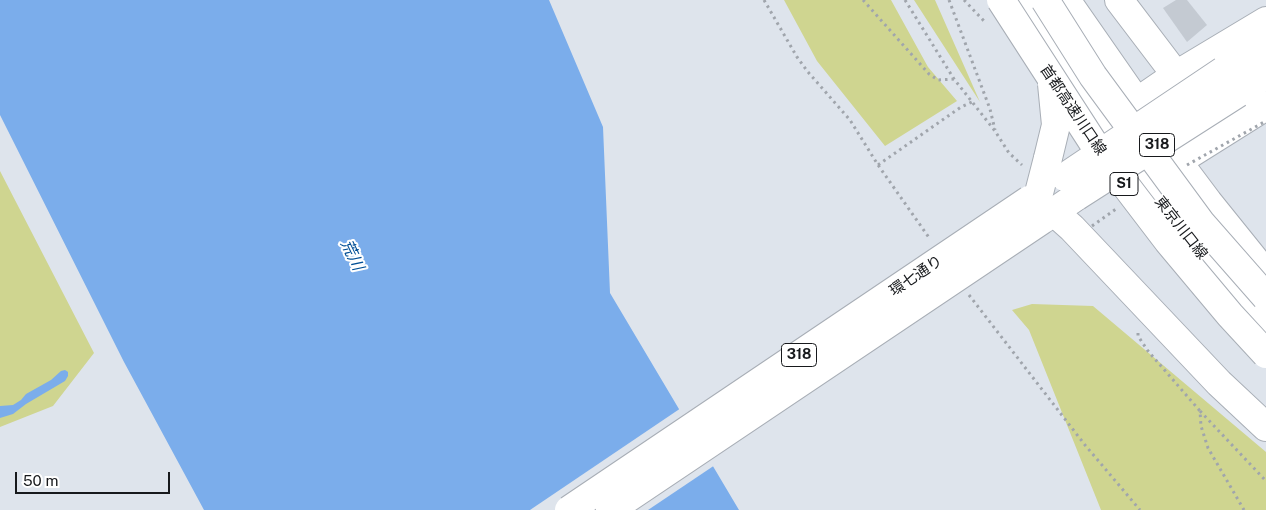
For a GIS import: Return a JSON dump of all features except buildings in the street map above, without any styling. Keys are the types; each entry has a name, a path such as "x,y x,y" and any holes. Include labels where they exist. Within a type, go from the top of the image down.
{"main road":[{"name":"首都高速川口線","path":"1001,0 1094,144 1168,241 1230,315 1266,354"},
{"name":"東京川口線","path":"1014,0 1048,40 1145,181 1210,265 1266,326"},
{"path":"1017,0 1039,40 1049,64 1054,96 1056,125 1053,174 1041,206 1072,228 1219,384 1266,427"},
{"name":"S1","path":"1045,0 1093,76 1201,223 1266,297"},
{"path":"1066,0 1178,162 1266,274"},
{"path":"1120,0 1176,75"},
{"path":"1106,123 1176,75 1266,21"},
{"name":"環七通り","path":"1231,82 1266,45"},
{"name":"環七通り","path":"610,510 1041,206 1053,174 1231,82 1266,75"},
{"name":"318","path":"1145,181 1266,106"},
{"name":"環七通り","path":"569,510 1041,206"}],"path":[{"path":"863,0 929,74 938,80 954,78"},
{"path":"905,0 954,78 995,131 1009,153 1053,174"},
{"path":"949,0 990,109 995,131"},
{"path":"878,165 961,107 972,102"},
{"path":"1138,336 1148,351 1200,411 1266,481"},
{"path":"1200,411 1200,426 1208,448 1244,510"}],"green space":[{"path":"784,0 891,0 928,67 957,101 885,146 817,61"},
{"path":"914,0 935,0 980,102"},
{"path":"0,171 94,353 53,406 0,427"},
{"path":"1032,304 1093,306 1266,452 1266,510 1101,510 1029,330 1012,310"}],"water":[{"name":"荒川","path":"0,0 549,0 603,127 610,293 739,510 204,510 124,362 0,115"},
{"path":"65,370 68,372 68,376 65,381 13,414 0,418 0,406 13,405 26,394"}],"pier":[{"path":"681,408 715,465 648,510 530,510"}]}
